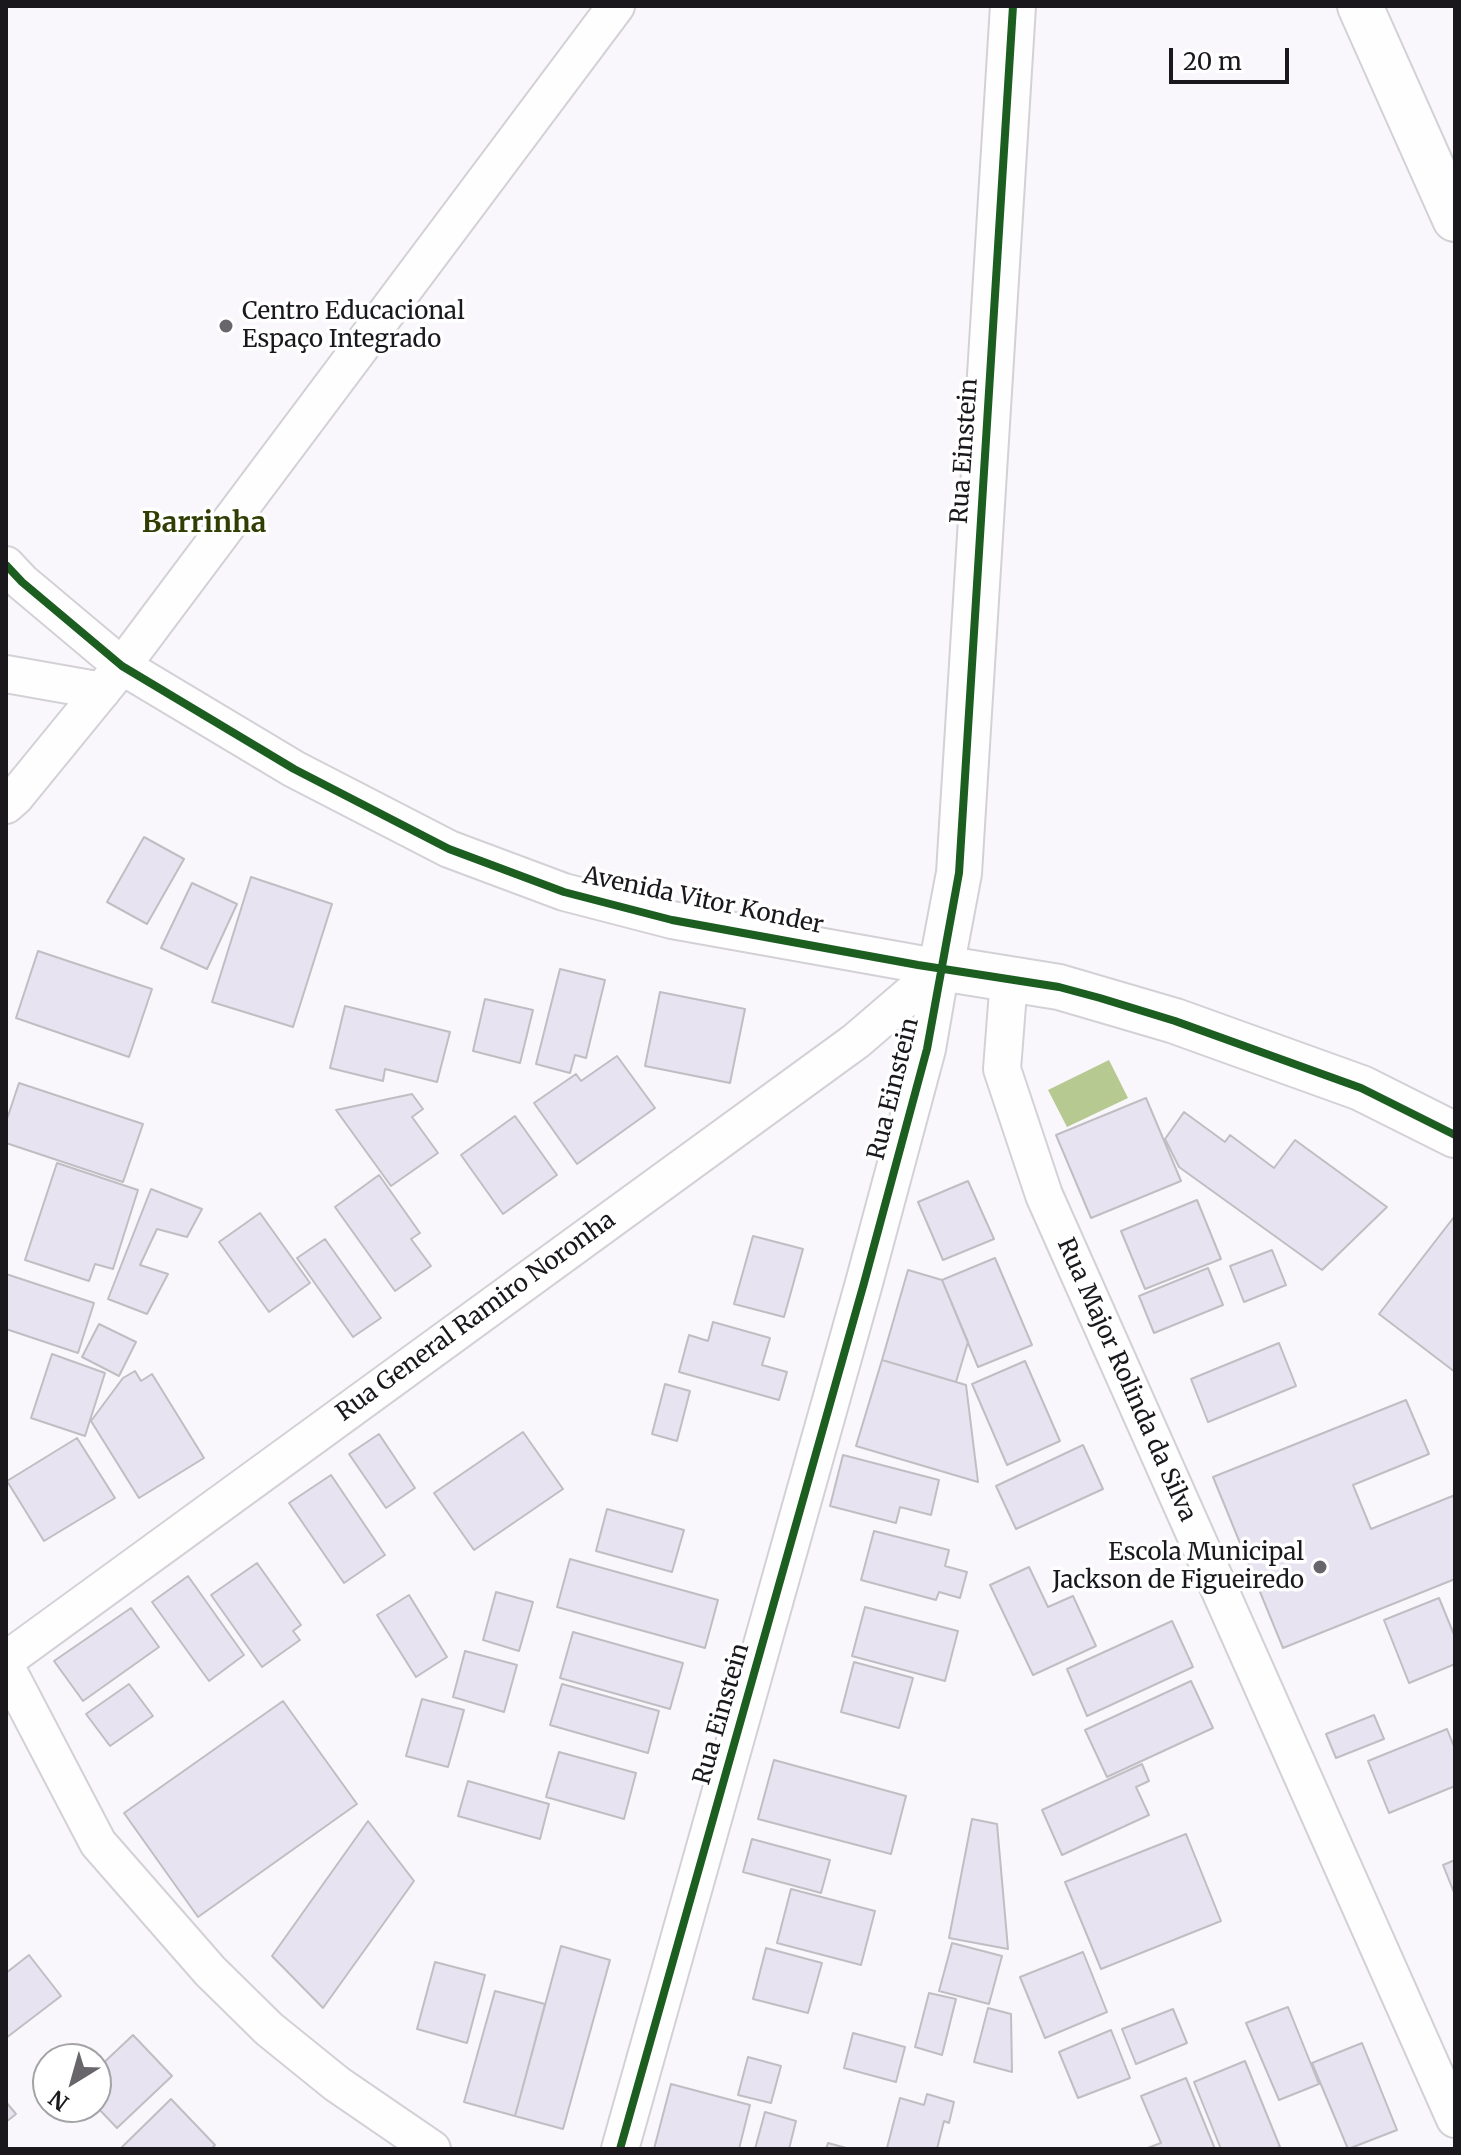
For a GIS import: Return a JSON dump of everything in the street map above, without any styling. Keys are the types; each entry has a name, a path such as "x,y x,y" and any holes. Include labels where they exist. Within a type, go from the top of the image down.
{"street":[{"path":"9,811 112,679 616,6"},
{"name":"Rua Einstein","path":"620,2149 927,1049 959,873 1013,6"},
{"path":"1360,6 1455,219"},
{"name":"Avenida Vitor Konder","path":"6,565 112,679 435,842 564,892 672,920 1059,987 1175,1021 1361,1088 1455,1135"},
{"path":"6,674 112,679"},
{"name":"Rua General Ramiro Noronha","path":"6,1660 856,1041 941,968"},
{"name":"Rua Major Rolinda da Silva","path":"1009,979 1002,1069 1044,1195 1455,2119"},
{"path":"6,1667 98,1843 210,1971 269,2029 337,2084 432,2149"}],"shaded area":[{"path":"1109,1060 1128,1098 1067,1127 1048,1090"}],"building":[{"path":"144,837 184,859 147,924 107,902"},
{"path":"251,877 332,904 293,1027 212,1002"},
{"path":"192,883 237,904 207,969 161,948"},
{"path":"38,951 152,989 129,1057 16,1018"},
{"path":"560,969 605,980 586,1058 575,1055 570,1073 536,1064"},
{"path":"660,992 745,1009 730,1083 645,1066"},
{"path":"485,999 533,1010 520,1063 473,1051"},
{"path":"345,1006 450,1032 437,1082 385,1069 383,1081 330,1068"},
{"path":"617,1056 655,1108 577,1164 534,1103 576,1074 581,1081"},
{"path":"19,1083 143,1124 123,1182 6,1143 6,1122"},
{"path":"412,1094 423,1109 412,1117 438,1153 391,1186 336,1110"},
{"path":"1146,1098 1181,1181 1091,1218 1056,1135"},
{"path":"1184,1112 1225,1142 1230,1135 1274,1168 1295,1140 1387,1207 1322,1270 1179,1167 1165,1139"},
{"path":"515,1116 557,1175 503,1214 461,1155"},
{"path":"57,1163 138,1190 113,1269 95,1264 89,1281 25,1260"},
{"path":"379,1175 420,1233 411,1239 431,1266 395,1291 335,1207"},
{"path":"968,1181 994,1239 943,1260 918,1202"},
{"path":"151,1189 202,1209 187,1237 157,1229 140,1265 168,1274 147,1314 108,1299"},
{"path":"1197,1200 1221,1259 1145,1289 1121,1231"},
{"path":"260,1213 310,1283 269,1312 219,1242"},
{"path":"1455,1217 1455,1372 1379,1314"},
{"path":"753,1236 803,1249 784,1317 734,1304"},
{"path":"325,1239 381,1318 353,1337 297,1258"},
{"path":"1272,1250 1286,1285 1244,1302 1230,1266"},
{"path":"995,1258 1032,1345 978,1367 942,1280"},
{"path":"1208,1268 1223,1305 1154,1333 1139,1296"},
{"path":"908,1270 942,1280 968,1342 956,1382 882,1360"},
{"path":"6,1274 94,1303 78,1353 6,1329"},
{"path":"713,1322 770,1338 762,1365 787,1372 779,1400 679,1372 689,1335 708,1341"},
{"path":"99,1324 136,1342 119,1376 82,1357"},
{"path":"1279,1343 1296,1386 1208,1422 1191,1379"},
{"path":"52,1354 105,1373 85,1436 31,1418"},
{"path":"882,1360 966,1385 978,1482 856,1446"},
{"path":"1025,1361 1060,1441 1007,1465 972,1384"},
{"path":"135,1371 141,1381 152,1374 204,1458 139,1498 91,1421 123,1378"},
{"path":"665,1384 690,1391 677,1441 652,1434"},
{"path":"1406,1400 1429,1454 1353,1485 1371,1529 1455,1495 1455,1579 1283,1648 1213,1477"},
{"path":"523,1432 563,1489 474,1550 434,1493"},
{"path":"379,1434 415,1488 386,1508 349,1454"},
{"path":"77,1438 115,1498 44,1541 7,1481"},
{"path":"1083,1445 1103,1489 1016,1529 996,1486"},
{"path":"843,1455 939,1480 931,1515 900,1507 896,1523 830,1506"},
{"path":"331,1475 385,1555 344,1583 289,1503"},
{"path":"607,1509 684,1530 672,1572 596,1551"},
{"path":"874,1531 949,1550 945,1566 967,1572 960,1598 939,1592 936,1600 861,1580"},
{"path":"570,1559 718,1600 705,1648 557,1607"},
{"path":"257,1563 301,1625 293,1631 300,1640 262,1667 211,1595"},
{"path":"1029,1567 1048,1607 1073,1596 1096,1646 1033,1675 990,1585"},
{"path":"188,1576 244,1655 209,1681 152,1602"},
{"path":"496,1592 533,1602 519,1651 483,1640"},
{"path":"409,1595 447,1657 416,1677 377,1615"},
{"path":"1439,1598 1455,1637 1455,1664 1409,1683 1384,1620"},
{"path":"865,1607 958,1631 945,1681 852,1656"},
{"path":"131,1608 159,1647 83,1701 54,1661"},
{"path":"1172,1621 1193,1667 1087,1716 1067,1669"},
{"path":"573,1632 683,1663 670,1709 560,1678"},
{"path":"465,1651 517,1665 504,1712 453,1697"},
{"path":"854,1662 913,1678 899,1728 841,1712"},
{"path":"1191,1681 1213,1728 1107,1777 1085,1730"},
{"path":"129,1684 153,1716 110,1746 86,1714"},
{"path":"562,1684 659,1711 648,1753 550,1725"},
{"path":"422,1699 464,1710 448,1767 406,1756"},
{"path":"283,1701 357,1804 198,1917 124,1813"},
{"path":"1374,1715 1384,1739 1336,1758 1326,1734"},
{"path":"1447,1729 1455,1749 1455,1786 1389,1813 1368,1761"},
{"path":"559,1752 636,1773 624,1819 546,1797"},
{"path":"774,1760 906,1796 891,1854 758,1819"},
{"path":"1142,1764 1149,1781 1136,1787 1149,1815 1062,1855 1042,1810"},
{"path":"468,1781 549,1804 540,1839 458,1816"},
{"path":"972,1819 997,1824 1008,1949 949,1938"},
{"path":"368,1821 414,1881 323,2008 272,1956"},
{"path":"1186,1834 1221,1921 1101,1969 1065,1882"},
{"path":"752,1839 830,1860 821,1893 743,1872"},
{"path":"1455,1860 1455,1895 1443,1865"},
{"path":"791,1889 875,1911 861,1965 777,1943"},
{"path":"952,1943 1002,1956 989,2004 939,1991"},
{"path":"561,1946 610,1960 563,2129 515,2116"},
{"path":"766,1948 822,1963 808,2013 753,1999"},
{"path":"1083,1952 1107,2012 1045,2038 1020,1977"},
{"path":"29,1955 61,1996 6,2038 6,1973"},
{"path":"435,1962 485,1975 467,2043 417,2029"},
{"path":"495,1991 545,2004 515,2116 464,2102"},
{"path":"929,1993 956,1999 942,2055 915,2047"},
{"path":"1288,2007 1319,2084 1279,2100 1246,2023"},
{"path":"988,2008 1011,2014 1012,2072 974,2062"},
{"path":"1173,2009 1187,2043 1136,2064 1122,2029"},
{"path":"1111,2030 1130,2078 1078,2098 1059,2052"},
{"path":"853,2033 905,2047 896,2082 844,2068"},
{"path":"133,2035 172,2076 117,2128 112,2123 112,2055"},
{"path":"1362,2043 1397,2130 1348,2149 1312,2063"},
{"path":"748,2057 781,2066 771,2103 738,2095"},
{"path":"1245,2061 1280,2147 1221,2149 1194,2082"},
{"path":"1186,2078 1215,2149 1145,2149 1161,2143 1141,2096"},
{"path":"671,2084 750,2105 739,2149 654,2149"},
{"path":"927,2094 954,2102 949,2123 944,2121 937,2149 887,2148 900,2098 924,2105"},
{"path":"171,2099 215,2145 211,2149 120,2149"},
{"path":"6,2102 16,2114 6,2122"},
{"path":"765,2112 796,2121 789,2149 755,2149"},
{"path":"828,2143 850,2149 826,2149"}],"cycle path":[{"path":"620,2149 927,1049 959,873 1013,6"},
{"path":"6,565 122,666 294,769 449,849 564,892 672,920 1059,987 1100,998 1175,1021 1361,1088 1455,1135"}],"place":[{"name":"Centro Educacional Espaço Integrado","path":"226,326"},
{"name":"Escola Municipal Jackson de Figueiredo","path":"1320,1567"}],"district":[{"name":"Barrinha","path":"204,524"}]}
